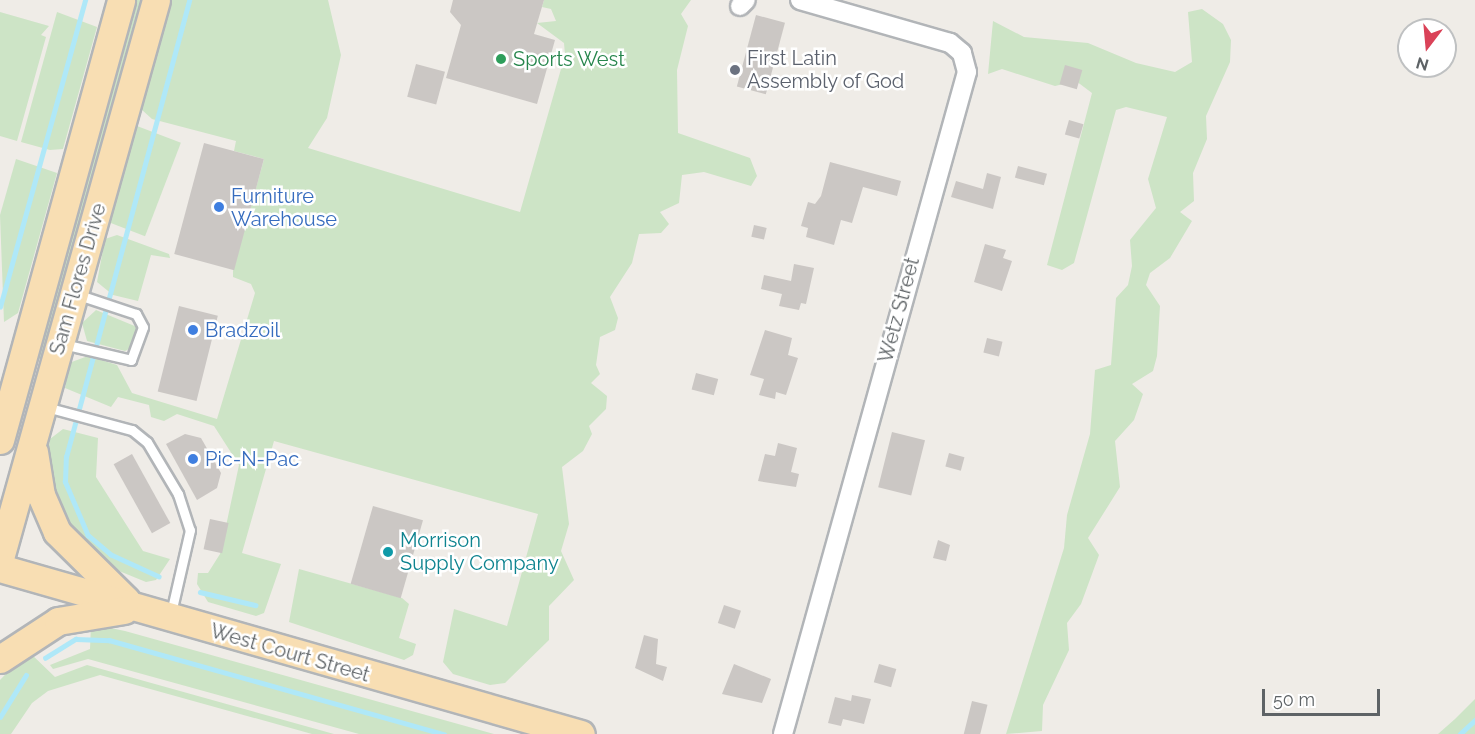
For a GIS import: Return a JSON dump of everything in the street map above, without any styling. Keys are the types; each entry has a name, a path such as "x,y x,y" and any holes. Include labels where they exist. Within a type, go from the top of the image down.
{"main road":[{"name":"Sam Flores Drive","path":"2,430 121,0"},
{"name":"Sam Flores Drive","path":"0,558 156,0"},
{"path":"39,416 35,467 51,521 77,557 139,609"},
{"name":"West Court Street","path":"0,568 581,734"},
{"path":"0,659 57,621 139,609"}],"street":[{"name":"Wetz Street","path":"783,734 967,72 966,59 950,43 800,0"}],"lane":[{"path":"60,343 123,361 135,355 143,327 136,314 74,294"},
{"path":"39,416 132,430 147,442 178,495 190,530 169,618"}],"green space":[{"path":"133,0 145,0 44,360 35,358"},
{"path":"172,0 328,0 341,55 327,118 308,148 520,212 565,55 564,43 537,23 556,21 551,9 542,7 544,0 691,0 681,14 688,26 677,70 678,133 750,158 757,176 751,186 704,172 682,175 679,203 660,212 669,224 661,233 639,234 632,263 610,297 618,318 615,330 600,337 596,365 600,374 591,383 607,396 606,409 589,426 592,434 583,451 562,467 569,524 561,551 574,580 549,606 549,640 505,683 490,685 453,674 443,662 454,609 507,626 538,514 274,441 242,553 281,564 264,613 256,616 208,602 197,584 198,573 208,573 220,554 239,465 214,426 177,414 164,421 151,417 149,405 118,397 111,407 65,388 69,363 88,356 117,365 132,393 217,419 255,293 251,284 233,277 233,271 264,159 234,151 236,141 152,119 141,109"},
{"path":"1202,9 1223,24 1231,40 1230,62 1206,116 1207,139 1193,173 1194,201 1180,212 1192,221 1170,258 1150,273 1146,285 1160,306 1157,356 1153,371 1132,384 1143,394 1134,420 1115,441 1120,487 1088,538 1099,555 1081,604 1067,623 1069,650 1043,705 1042,731 1006,734 1064,548 1067,515 1090,434 1095,370 1111,365 1116,298 1128,285 1132,266 1130,240 1156,208 1148,179 1167,117 1126,107 1116,110 1074,263 1062,270 1047,265 1092,93 1076,81 1055,86 1002,69 988,74 993,21 1024,37 1088,43 1136,63 1175,72 1192,62 1188,12"},
{"path":"0,12 49,26 41,35 46,37 17,141 0,136"},
{"path":"57,12 97,27 63,149 50,150 21,142"},
{"path":"137,126 181,143 145,236 101,219"},
{"path":"16,159 57,173 18,313 4,322 0,215"},
{"path":"117,235 169,254 170,258 151,255 138,301 113,295 97,282 105,239"},
{"path":"96,310 137,327 133,347 125,351 87,341 82,323"},
{"path":"63,429 98,438 96,477 143,551 170,559 156,580 146,582 102,564 87,553 61,514 46,465 50,439"},
{"path":"299,569 402,598 409,604 399,638 416,644 413,655 404,660 289,622"},
{"path":"91,624 125,631 494,734 359,734 88,659 53,669 50,665 90,649"},
{"path":"28,651 55,677 87,665 334,734 312,734 100,675 48,691 32,703 11,734 0,734 0,680"},
{"path":"1475,699 1475,734 1438,734 1455,719"}],"building":[{"name":"Sports West","path":"453,0 544,0 534,34 555,40 537,104 446,78 461,25 450,12"},
{"path":"756,15 785,23 766,94 737,86"},
{"path":"416,64 445,72 436,105 407,97"},
{"path":"1065,65 1082,70 1077,89 1059,84"},
{"path":"1069,120 1083,124 1079,139 1065,134"},
{"name":"Furniture Warehouse","path":"204,143 264,159 234,270 174,254"},
{"path":"830,162 901,181 897,196 863,187 852,223 841,220 834,245 806,237 808,228 801,226 808,202 815,204 821,196"},
{"path":"1018,166 1047,174 1044,185 1015,178"},
{"path":"987,173 1001,177 993,209 951,197 956,181 983,189"},
{"path":"754,225 767,228 764,240 751,237"},
{"path":"985,244 1006,250 1003,258 1012,261 1002,291 974,282"},
{"path":"794,264 814,268 806,304 801,303 799,310 779,306 782,294 761,289 764,275 791,281"},
{"path":"179,306 218,316 197,401 158,391"},
{"path":"765,330 792,338 788,355 798,358 786,395 776,392 775,399 759,395 764,379 750,375"},
{"path":"987,338 1003,342 999,356 983,353"},
{"path":"696,373 718,379 714,395 692,389"},
{"path":"892,432 925,440 911,496 878,487"},
{"name":"Pic-N-Pac","path":"185,434 201,438 221,473 217,488 197,500 166,444"},
{"path":"778,443 797,448 791,472 799,474 796,487 758,481 765,454 775,456"},
{"path":"949,453 964,457 961,471 945,467"},
{"name":"Pic-N-Pac","path":"132,454 170,523 152,533 114,464"},
{"name":"Morrison Supply Company","path":"373,506 423,520 401,598 351,584"},
{"path":"210,519 229,523 222,553 204,549"},
{"path":"938,540 950,545 946,561 933,558"},
{"path":"724,605 741,611 735,629 718,623"},
{"path":"644,635 658,639 656,664 667,667 663,681 635,668"},
{"path":"734,664 771,679 762,703 722,694"},
{"path":"879,664 896,669 891,687 874,682"},
{"path":"852,695 871,699 864,724 843,719 841,726 828,723 835,697 851,701"},
{"path":"972,701 988,705 980,734 964,734"}],"waterway":[{"path":"0,307 85,0"},
{"path":"159,577 111,555 88,536 65,482 66,457 189,0"},
{"path":"200,592 255,605"},
{"path":"45,658 76,639 109,640 444,734"},
{"path":"0,717 26,675"},
{"path":"1460,734 1475,720"}],"place":[{"name":"Sports West","path":"501,59"},
{"name":"First Latin Assembly of God","path":"735,70"},
{"name":"Furniture Warehouse","path":"219,207"},
{"name":"Bradzoil","path":"193,330"},
{"name":"Pic-N-Pac","path":"193,459"},
{"name":"Morrison Supply Company","path":"388,552"}]}
